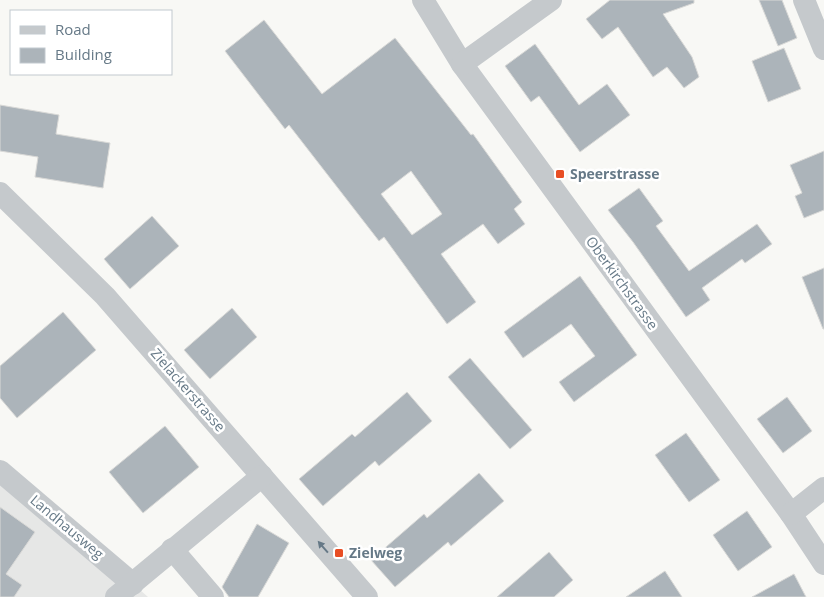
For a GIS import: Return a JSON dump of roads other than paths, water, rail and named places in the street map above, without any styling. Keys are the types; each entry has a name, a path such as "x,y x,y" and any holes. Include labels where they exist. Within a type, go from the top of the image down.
{"street":[{"name":"Oberkirchstrasse","path":"423,0 462,64 791,514 824,564"},
{"path":"462,64 551,0"},
{"path":"804,0 824,48"},
{"name":"Zielackerstrasse","path":"0,193 105,296 367,597"},
{"name":"Landhausweg","path":"0,471 124,590"},
{"path":"124,590 262,476"},
{"path":"791,514 824,488"},
{"path":"172,549 213,597"}],"place":[{"name":"Speerstrasse","path":"560,174"},
{"name":"Zielweg","path":"339,553"}]}
